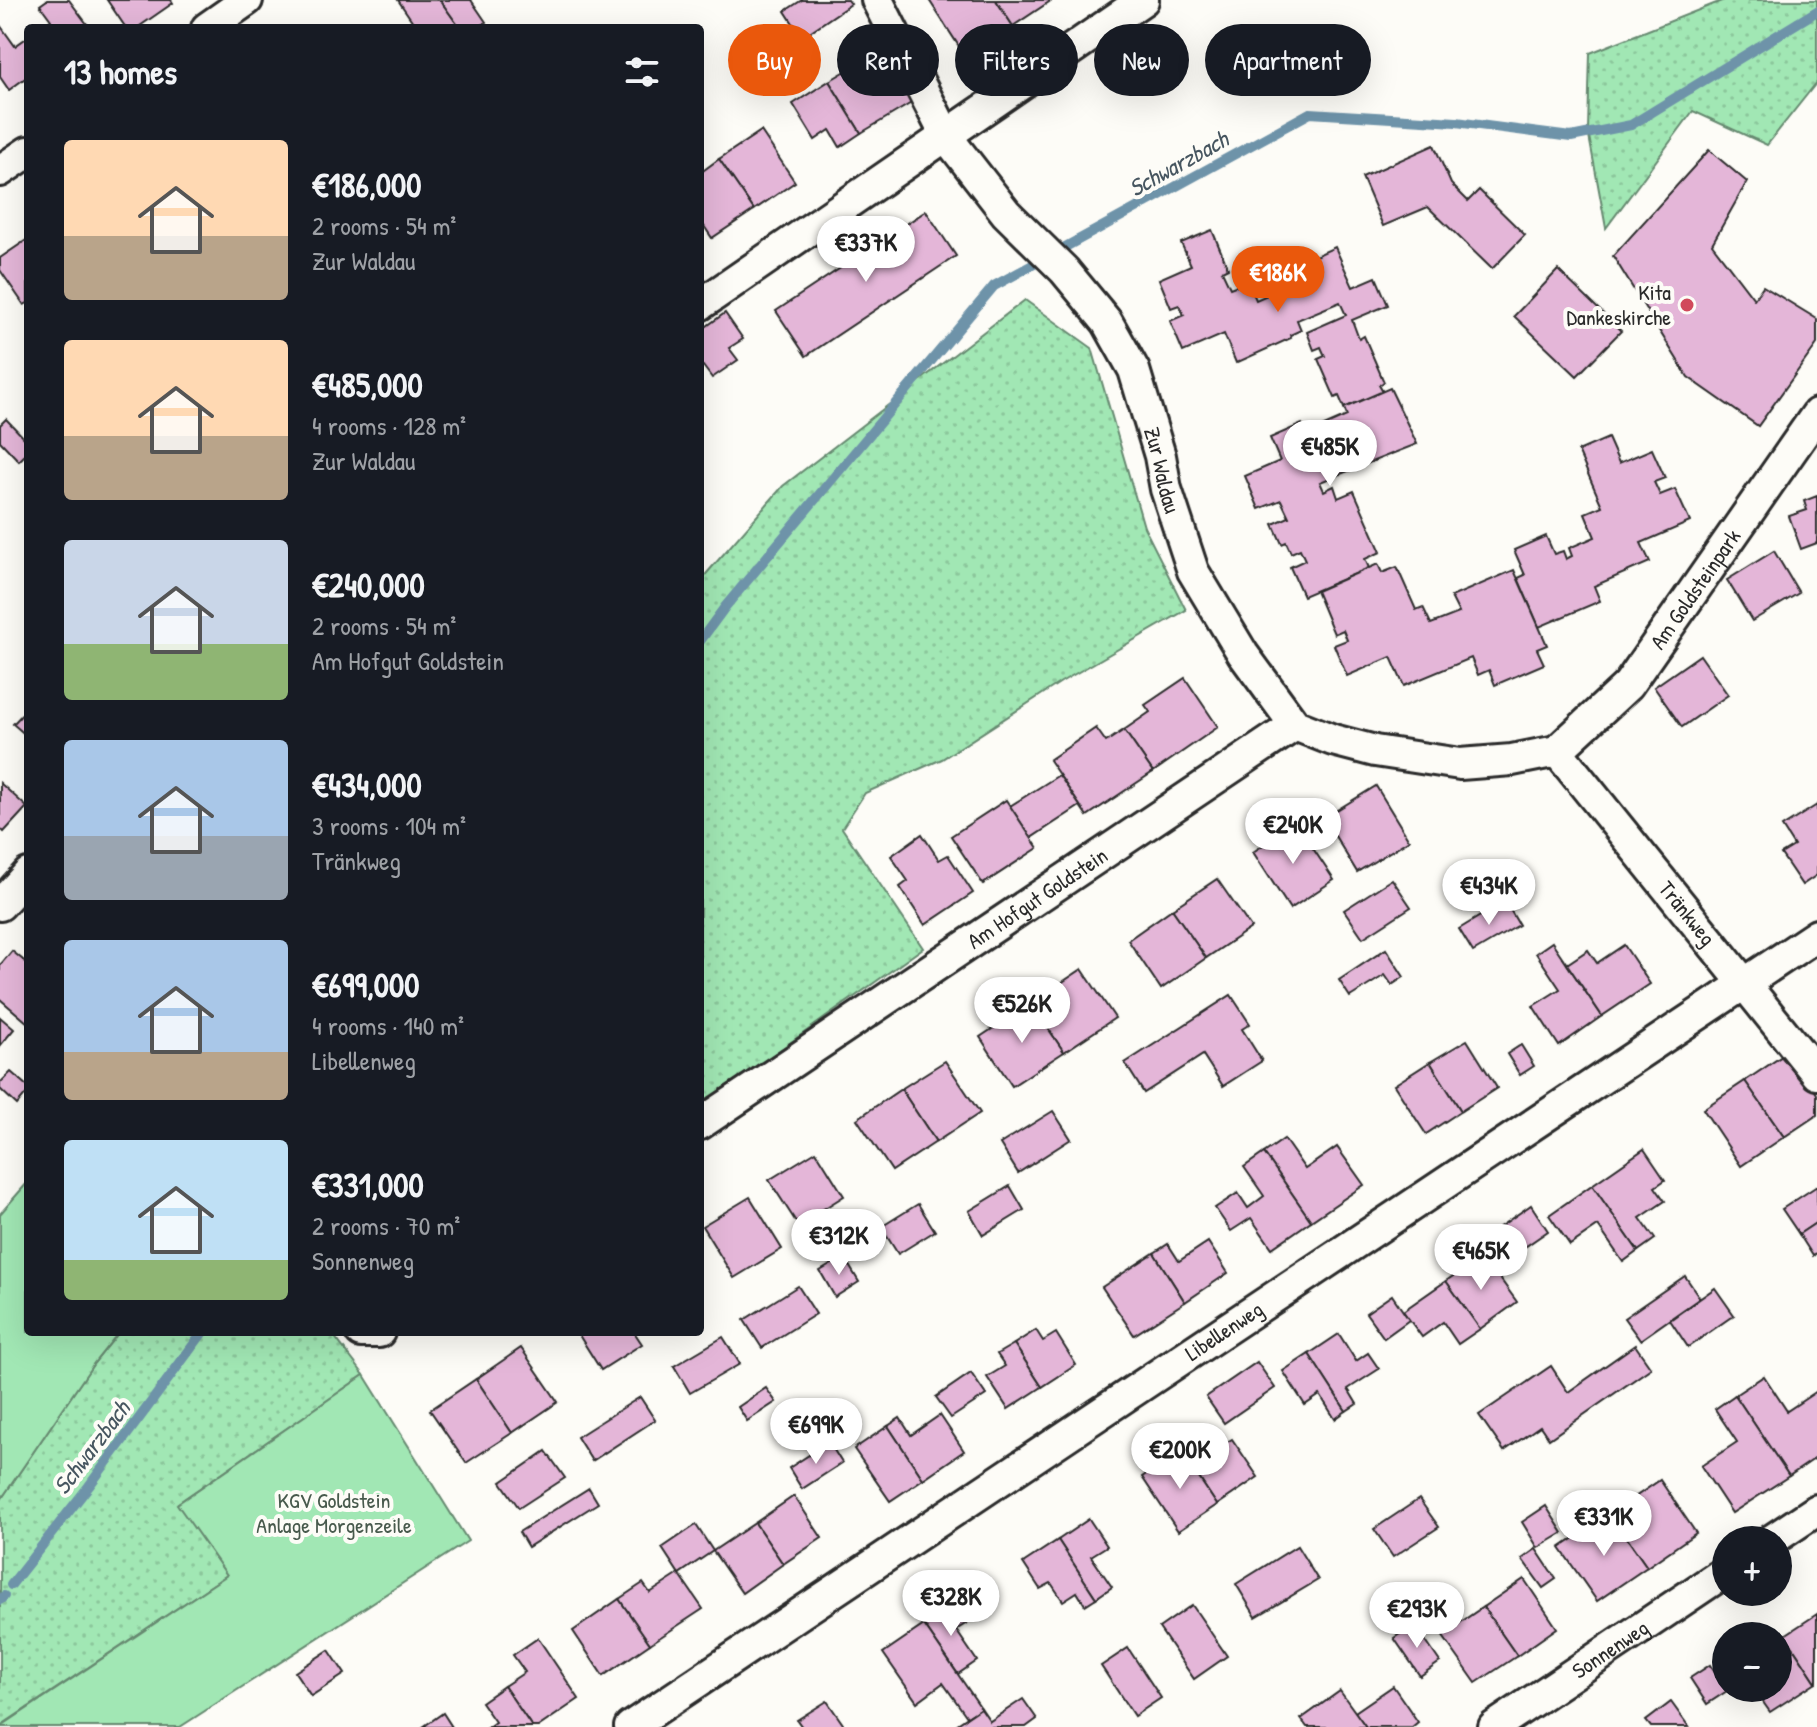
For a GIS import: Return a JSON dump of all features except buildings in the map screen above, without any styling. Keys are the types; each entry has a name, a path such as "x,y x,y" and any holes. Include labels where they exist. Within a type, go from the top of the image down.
{"street":[{"path":"213,24 247,0"},
{"name":"Zur Waldau","path":"877,0 946,136 1006,213 1064,270 1107,322 1134,370 1160,456 1166,489 1193,571 1243,654 1295,725"},
{"path":"704,302 1143,0"},
{"path":"0,171 24,155"},
{"name":"Am Goldsteinpark","path":"1557,751 1628,685 1817,414"},
{"path":"1295,725 1333,740 1375,751 1460,764 1512,760 1557,751"},
{"name":"Am Hofgut Goldstein","path":"704,1121 1295,725"},
{"name":"Tränkweg","path":"1557,751 1817,1074"},
{"path":"0,905 24,878"},
{"name":"Libellenweg","path":"630,1727 1817,935"},
{"path":"1792,1527 1817,1510"},
{"name":"Sonnenweg","path":"1494,1727 1712,1580"}],"green space":[{"path":"1724,0 1817,0 1817,82 1767,145 1693,111 1606,228 1588,131 1590,53"},
{"path":"1025,300 1092,348 1144,527 1186,610 1061,682 942,759 865,793 842,828 923,948 704,1104 704,576 783,486"},
{"path":"24,1187 24,1336 116,1336 0,1501 0,1214"},
{"path":"116,1336 334,1336 364,1375 178,1503 227,1575 0,1726 0,1501"},
{"name":"KGV Goldstein Anlage Morgenzeile","path":"364,1375 468,1541 180,1727 0,1727 227,1575 177,1504"}],"waterway":[{"name":"Schwarzbach","path":"704,636 994,286 1310,113 1456,122 1571,137 1631,125 1817,11"},
{"name":"Schwarzbach","path":"11,1585 200,1336"},
{"name":"Schwarzbach","path":"0,1600 4,1596"}],"place":[{"name":"Kita Dankeskirche","path":"1687,305"}]}
